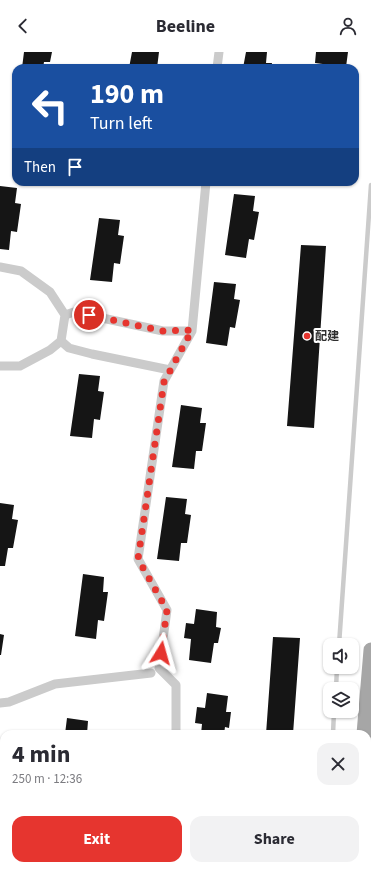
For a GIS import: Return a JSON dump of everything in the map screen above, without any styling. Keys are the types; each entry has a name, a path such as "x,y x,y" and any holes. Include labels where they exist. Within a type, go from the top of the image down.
{"main road":[{"path":"364,730 371,650"}],"street":[{"path":"218,64 219,52"},
{"path":"176,730 176,685 159,668 167,610 138,559 164,382 192,330 206,186"},
{"path":"0,267 21,271 50,292 64,315 60,341 50,350 20,366 0,366"},
{"path":"64,315 74,312 163,331 192,330"},
{"path":"60,341 69,348 170,370"},
{"path":"0,703 9,702 55,684 151,673"}],"lane":[{"path":"339,638 371,185"},
{"path":"333,730 334,718"}],"building":[{"path":"24,52 52,52 50,62 44,62 44,64 22,64"},
{"path":"132,52 159,52 158,64 130,64"},
{"path":"246,52 267,52 266,63 272,63 272,64 244,64"},
{"path":"316,52 348,52 346,64 315,63"},
{"path":"0,186 17,188 15,203 21,204 17,232 11,231 9,250 0,249"},
{"path":"234,194 255,196 253,211 259,212 254,240 249,239 246,258 225,255"},
{"path":"99,218 120,220 118,235 124,236 120,264 114,263 112,282 90,280"},
{"name":"配建","path":"301,245 326,246 314,428 287,426"},
{"path":"214,282 236,284 234,299 240,300 235,328 230,327 227,346 206,343"},
{"path":"79,374 100,376 98,391 104,392 100,420 94,419 92,438 70,436"},
{"path":"181,405 202,408 200,423 206,423 202,451 196,451 194,469 172,467"},
{"path":"166,497 187,499 185,514 191,515 187,543 181,543 179,561 157,559"},
{"path":"0,503 14,505 12,519 18,520 13,548 8,548 5,566 0,566"},
{"path":"83,574 104,577 103,592 108,592 104,621 98,620 96,639 75,636"},
{"path":"196,609 217,612 216,627 221,628 218,643 214,643 211,663 189,660 191,639 184,638 186,623 194,624"},
{"path":"0,634 4,635 1,655 0,655"},
{"path":"273,637 300,638 293,730 266,730"},
{"path":"207,693 228,696 226,712 231,712 229,728 225,727 225,730 201,730 202,724 195,723 197,707 205,708"},
{"path":"67,718 88,721 87,730 66,730"}],"place":[{"name":"配建","path":"307,336"}],"route":[{"path":"89,315 163,331 192,330 164,382 138,559 167,610 161,653"}]}
